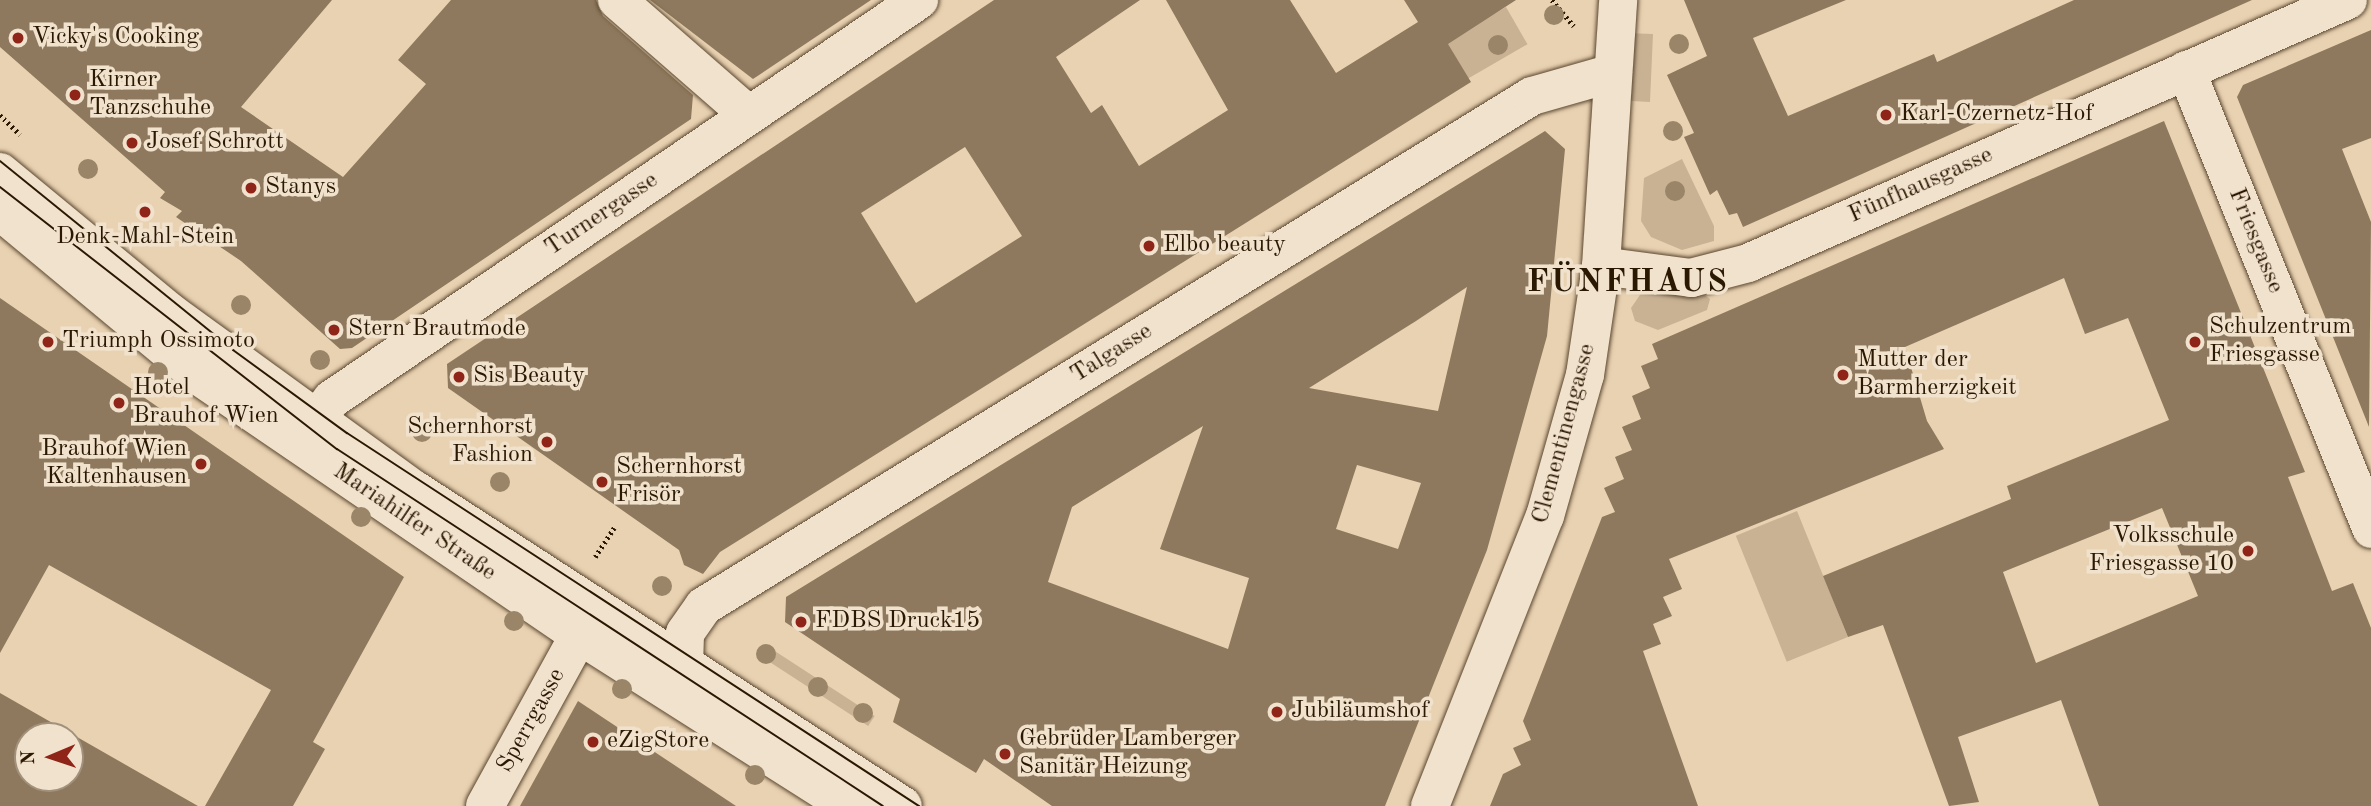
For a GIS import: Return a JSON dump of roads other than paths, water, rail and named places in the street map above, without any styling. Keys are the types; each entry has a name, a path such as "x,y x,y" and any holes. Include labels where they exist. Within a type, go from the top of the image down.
{"street":[{"path":"617,0 749,115"},
{"name":"Turnergasse","path":"306,432 332,399 919,0"},
{"name":"Clementinengasse","path":"1430,806 1545,516 1585,375 1601,266 1618,0"},
{"name":"Fünfhausgasse","path":"1601,266 1690,278 1748,263 2348,0"},
{"name":"Friesgasse","path":"2186,70 2371,529"},
{"name":"Talgasse","path":"683,682 685,633 704,606 1532,96 1613,74"},
{"path":"0,172 171,313 306,432 683,682 903,806"},
{"name":"Mariahilfer Straße","path":"0,211 196,373 306,432 579,635 683,682 848,806"},
{"name":"Sperrgasse","path":"485,806 579,635"}],"tram line":[{"path":"0,161 233,350 347,433 919,806"},
{"path":"0,187 337,449 883,806"}],"place":[{"name":"Vicky's Cooking","path":"18,38"},
{"name":"Kirner Tanzschuhe","path":"75,95"},
{"name":"Karl-Czernetz-Hof","path":"1886,115"},
{"name":"Josef Schrott","path":"132,143"},
{"name":"Stanys","path":"251,188"},
{"name":"Denk-Mahl-Stein","path":"145,212"},
{"name":"Elbo beauty","path":"1149,246"},
{"name":"Stern Brautmode","path":"334,330"},
{"name":"Triumph Ossimoto","path":"48,342"},
{"name":"Schulzentrum Friesgasse","path":"2195,342"},
{"name":"Mutter der Barmherzigkeit","path":"1843,375"},
{"name":"Sis Beauty","path":"459,377"},
{"name":"Hotel Brauhof Wien","path":"119,403"},
{"name":"Schernhorst Fashion","path":"547,442"},
{"name":"Brauhof Wien Kaltenhausen","path":"201,464"},
{"name":"Schernhorst Frisör","path":"602,482"},
{"name":"Volksschule Friesgasse 10","path":"2248,551"},
{"name":"FDBS Druck15","path":"801,622"},
{"name":"Jubiläumshof","path":"1277,712"},
{"name":"eZigStore","path":"593,742"},
{"name":"Gebrüder Lamberger Sanitär Heizung","path":"1005,754"}],"district":[{"name":"FÜNFHAUS","path":"1628,283"}]}
